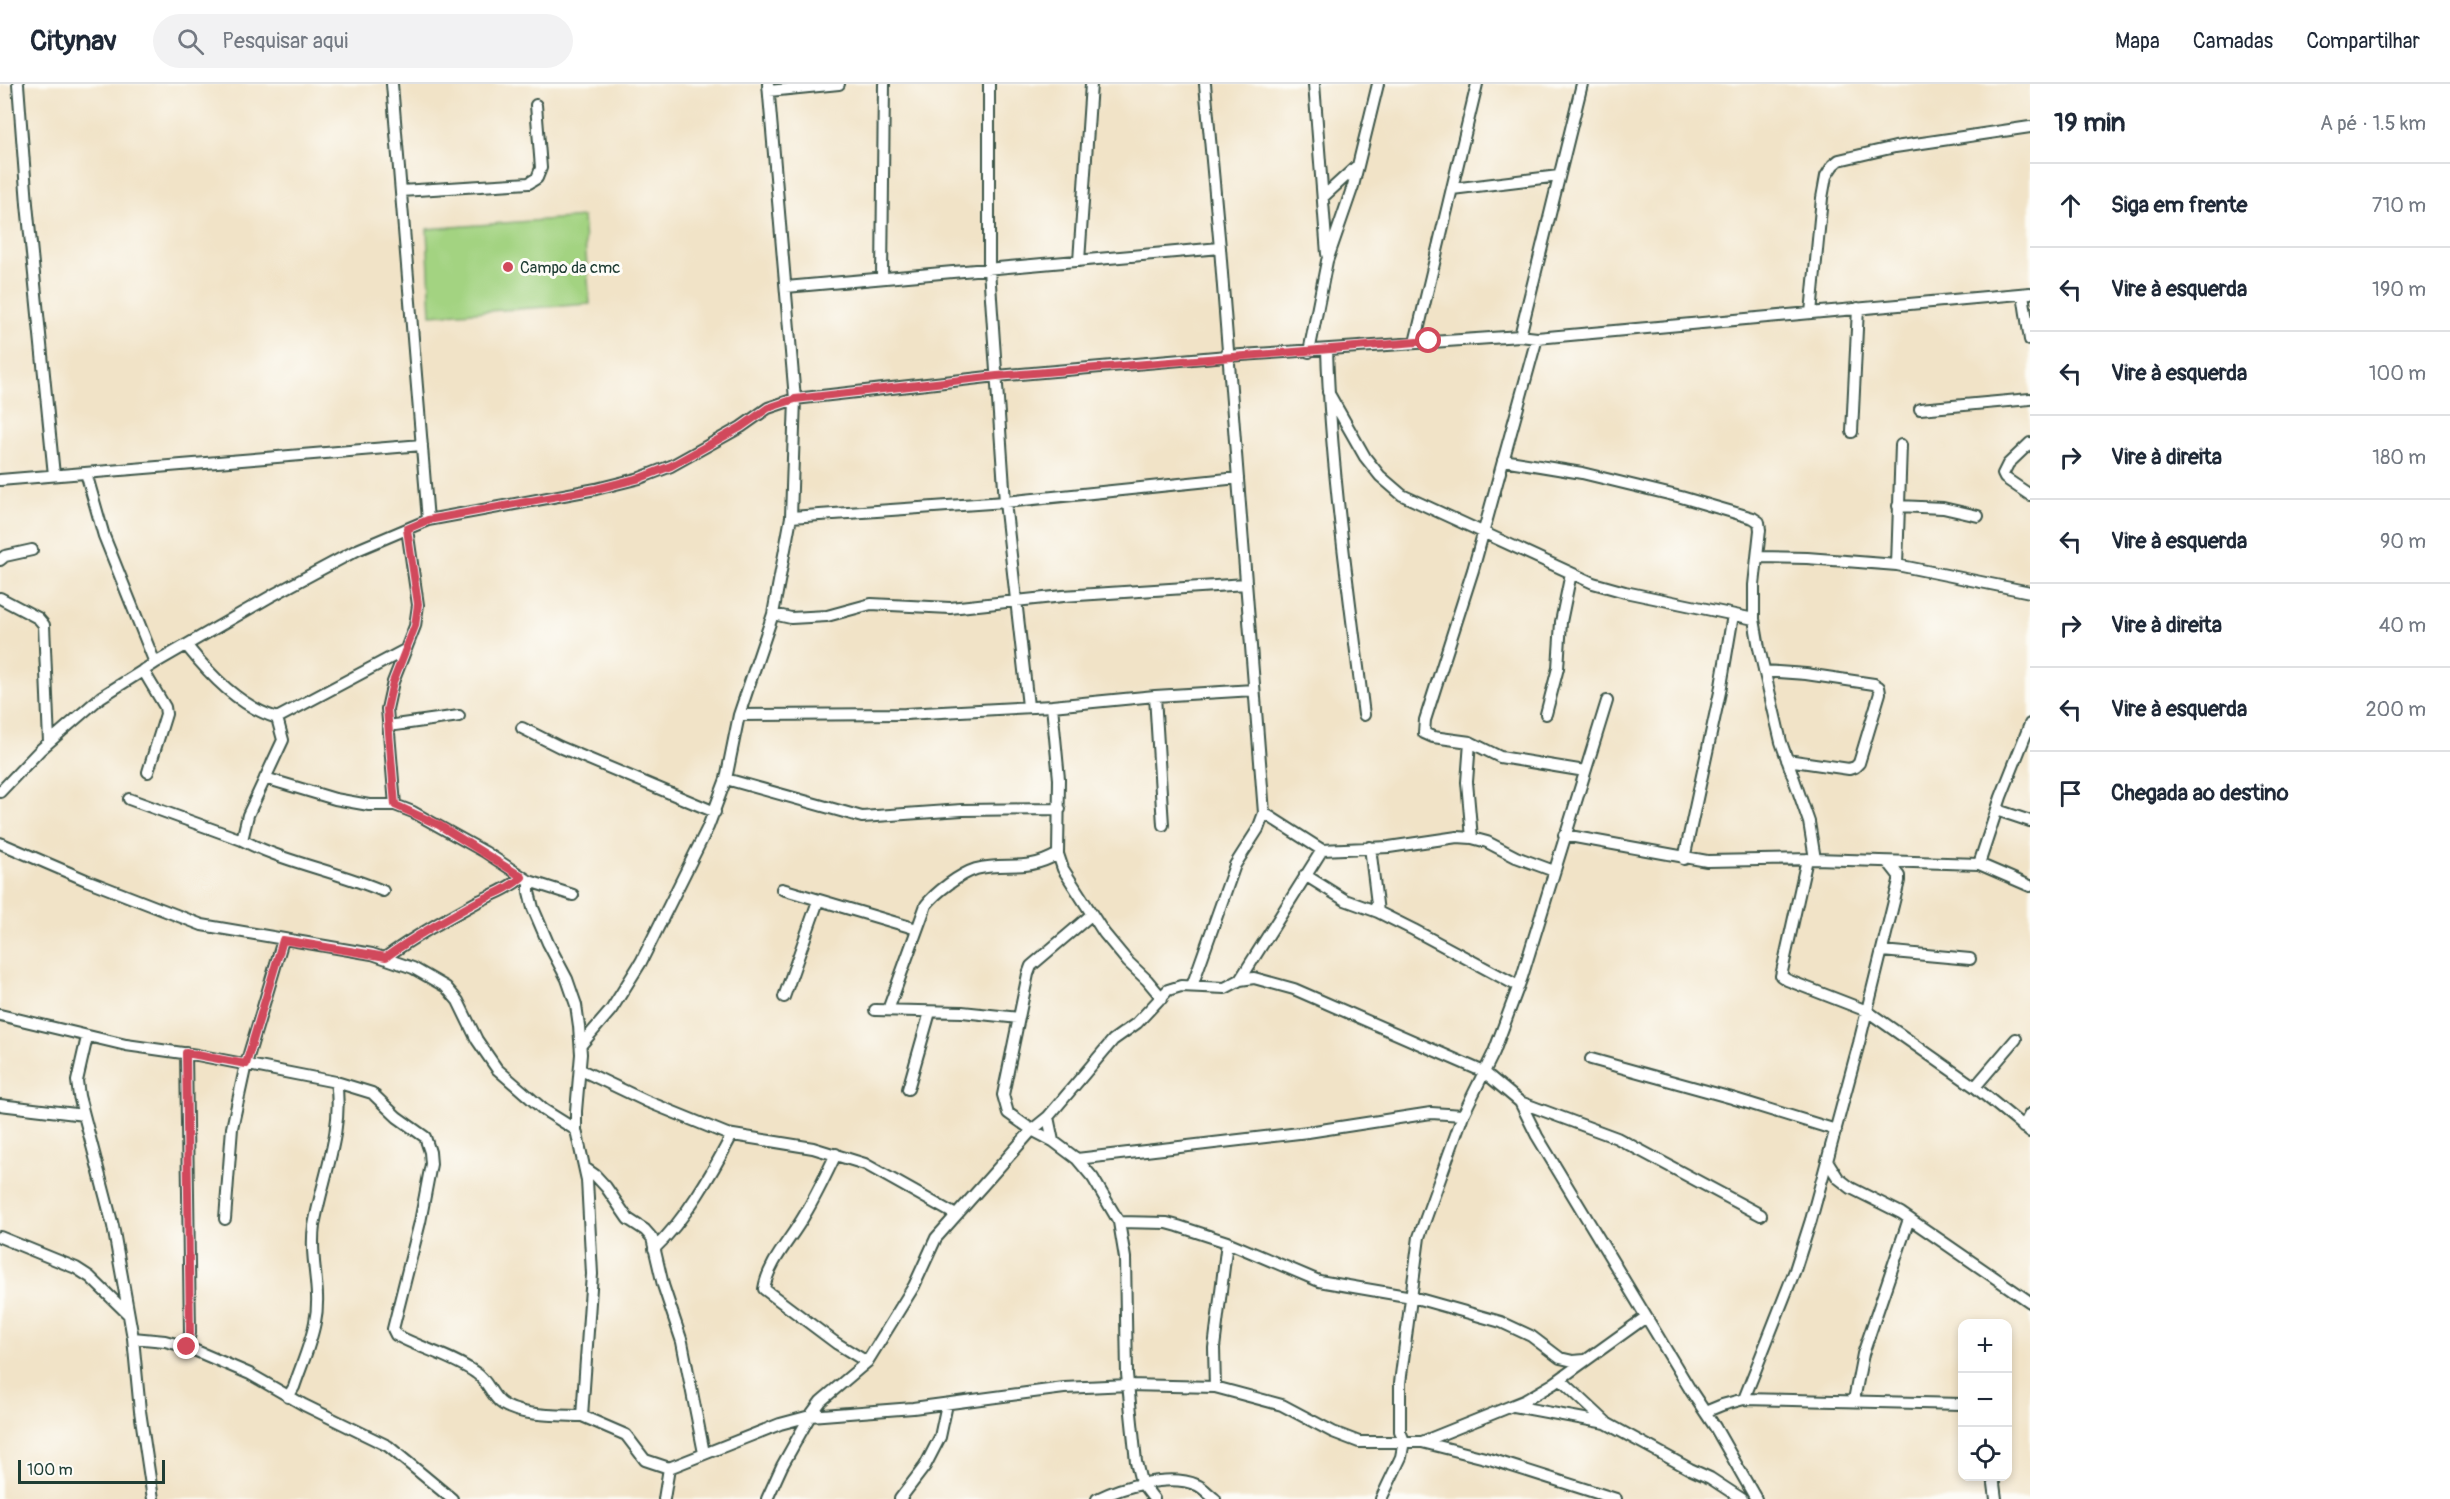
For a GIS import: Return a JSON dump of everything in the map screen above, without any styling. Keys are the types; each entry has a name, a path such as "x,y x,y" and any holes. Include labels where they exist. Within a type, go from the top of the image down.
{"street":[{"path":"18,84 27,204 54,475"},
{"path":"392,84 428,520"},
{"path":"581,1045 611,1010 641,962 715,812 726,779 739,715 773,614 791,517 795,399 769,87 839,84"},
{"path":"882,278 884,84"},
{"path":"989,84 989,269 1005,502 1028,706"},
{"path":"1079,261 1091,84"},
{"path":"1192,986 1234,865 1258,829 1264,813 1205,84"},
{"path":"1314,84 1327,261"},
{"path":"1309,352 1327,261 1358,164 1378,84"},
{"path":"1415,343 1477,84"},
{"path":"1520,336 1582,84"},
{"path":"401,191 529,183 537,178 541,168 536,105"},
{"path":"1811,313 1821,198 1826,176 1833,165 1839,160 1895,147 2030,127"},
{"path":"1323,197 1358,164"},
{"path":"1452,189 1559,176"},
{"path":"786,287 1220,248"},
{"path":"0,792 49,742 101,697 186,645 346,556 428,520 596,489 640,478 671,466 741,427 768,408 795,399 997,376 1227,356 1520,336 1537,338 2027,294 2030,340"},
{"path":"1852,432 1858,309"},
{"path":"1537,338 1473,570 1424,733 1470,742 1500,757 1585,771"},
{"path":"1327,350 1328,392 1345,563 1364,715"},
{"path":"1328,392 1365,457 1402,495 1571,573 1625,592 1754,619"},
{"path":"1920,410 2030,399"},
{"path":"2030,443 2008,465 2003,474 2005,478 2030,495"},
{"path":"0,480 422,445"},
{"path":"1897,565 1901,445"},
{"path":"1503,460 1581,473 1681,497 1753,518 1759,522 1754,619 1764,671 1787,759 1809,822 1811,859 1781,976 1786,980 1868,1011 1975,1087 2026,1130 2030,1114"},
{"path":"86,472 104,536 155,663"},
{"path":"791,517 1005,502 1238,478"},
{"path":"1898,506 1942,508 1978,516"},
{"path":"395,805 387,709 389,694 415,626 418,604 407,529"},
{"path":"0,560 5,556 32,550"},
{"path":"1758,557 1807,558 1897,565 2030,592"},
{"path":"1546,714 1558,668 1561,622 1571,573"},
{"path":"773,614 791,618 840,614 871,604 950,608 1063,596 1246,584"},
{"path":"0,598 38,618 44,625 49,742"},
{"path":"1684,859 1714,723 1733,615"},
{"path":"186,645 207,671 235,696 256,710 278,718 405,650"},
{"path":"144,670 165,707 166,714 148,772"},
{"path":"1764,671 1806,674 1874,684 1879,687 1880,693 1859,763 1855,767 1849,769 1787,759"},
{"path":"739,715 905,714 1052,706 1155,696 1254,690"},
{"path":"1155,696 1163,825"},
{"path":"1381,1499 1401,1458 1404,1441 1400,1431 1400,1383 1419,1238 1463,1116 1494,1052 1518,987 1606,701"},
{"path":"1052,706 1059,779 1058,854 1064,869 1091,915 1128,962 1162,998"},
{"path":"388,726 459,716"},
{"path":"242,840 248,815 283,740 278,718"},
{"path":"1979,864 1996,810 2030,724"},
{"path":"522,728 560,747 715,812"},
{"path":"1470,742 1467,782 1472,838"},
{"path":"265,778 336,799 369,805 395,805 439,825 525,879 573,895"},
{"path":"726,779 862,817 962,810 1060,809"},
{"path":"129,799 242,840 265,852 350,877 383,891"},
{"path":"1996,810 2030,822"},
{"path":"1264,813 1322,850 1389,847 1457,837 1472,838 1487,842 1516,857 1554,871"},
{"path":"1564,836 1684,859 1707,861 1811,859 1979,864 2030,886"},
{"path":"0,843 86,880 202,925 386,957 413,968 446,987 458,1001 477,1041 496,1069 544,1110 576,1130"},
{"path":"1370,847 1378,912"},
{"path":"1240,980 1322,850"},
{"path":"888,1010 926,905 934,896 975,870 1030,866 1058,854"},
{"path":"1744,1399 1795,1270 1828,1162 1899,881 1899,876 1888,862"},
{"path":"1305,875 1346,900 1378,912 1518,987"},
{"path":"386,957 410,940 482,899 525,879"},
{"path":"525,879 534,908 576,1005 581,1045 576,1130 585,1168 592,1274 582,1416"},
{"path":"782,889 917,929"},
{"path":"784,997 818,901"},
{"path":"1091,915 1031,966 1003,1095 1008,1113 1077,1159 1093,1178 1119,1222 1125,1258 1128,1385 1137,1472 1141,1482 1154,1499"},
{"path":"225,1219 232,1128 246,1064 283,940"},
{"path":"1882,951 1970,959"},
{"path":"767,1499 782,1466 810,1416 821,1401 867,1362 914,1286 936,1238 1032,1130 1048,1116 1101,1052 1168,990 1180,986 1225,988 1240,980 1254,978 1294,988 1484,1072 1520,1102 1617,1138 1761,1215"},
{"path":"875,1010 963,1012 1019,1018"},
{"path":"908,1089 930,1012"},
{"path":"0,1015 87,1037 246,1064 336,1082 372,1093 405,1124 425,1137 430,1152 431,1164 420,1222 393,1329 396,1335 476,1373 488,1383 500,1402 514,1409 524,1412 582,1416 626,1435 645,1460 669,1468 780,1424 810,1416 947,1404 1064,1388 1128,1385 1215,1387 1282,1405 1333,1432 1359,1442 1422,1442 1492,1460 1616,1499"},
{"path":"87,1037 77,1081 113,1226 134,1338 140,1411 153,1499"},
{"path":"1975,1087 2016,1040"},
{"path":"186,1053 190,1333 187,1347"},
{"path":"1591,1059 1836,1130"},
{"path":"581,1070 676,1114 732,1135 836,1154 866,1164 956,1215"},
{"path":"288,1397 294,1387 316,1321 312,1248 314,1225 339,1108 336,1082"},
{"path":"1520,1102 1537,1136 1756,1499"},
{"path":"0,1105 84,1115"},
{"path":"1077,1159 1308,1132 1431,1113 1463,1116"},
{"path":"1048,1116 1053,1141"},
{"path":"654,1249 665,1238 702,1188 732,1135"},
{"path":"836,1154 804,1217 774,1264 765,1281 764,1289 836,1343 867,1362"},
{"path":"1828,1162 1838,1178 1851,1188 1909,1219 2030,1302"},
{"path":"585,1168 595,1174 606,1187 628,1219 645,1230 652,1238 663,1285 682,1342 704,1453"},
{"path":"1854,1400 1863,1354 1909,1219"},
{"path":"1119,1222 1167,1223 1227,1242 1319,1281 1412,1297 1511,1326 1537,1340 1560,1358 1573,1361 1586,1360"},
{"path":"0,1237 76,1268 90,1277 128,1314"},
{"path":"1215,1387 1214,1348 1227,1242"},
{"path":"1422,1442 1513,1406 1561,1378 1646,1317"},
{"path":"134,1338 165,1341 187,1347 250,1374 288,1397 388,1446 452,1499"},
{"path":"1560,1358 1561,1378 1606,1423 1710,1478 1742,1499"},
{"path":"1705,1412 1744,1399 1958,1404"},
{"path":"900,1499 926,1466 940,1437 947,1404"},
{"path":"1513,1406 1606,1423"},
{"path":"664,1499 669,1468"},
{"path":"1994,1481 1996,1499"},
{"path":"1096,1499 1141,1482 1194,1483 1215,1499"}],"green space":[{"name":"Campo da cmc","path":"583,217 590,304 431,315 427,229"}],"place":[{"name":"Campo da cmc","path":"508,267"}],"route":[{"path":"187,1347 190,1333 186,1053 246,1064 283,940 386,957 430,928 482,899 507,889 522,877 439,825 395,805 387,709 393,682 415,626 418,604 407,529 428,520 596,489 640,478 671,466 741,427 768,408 795,399 997,376 1429,341"}]}
